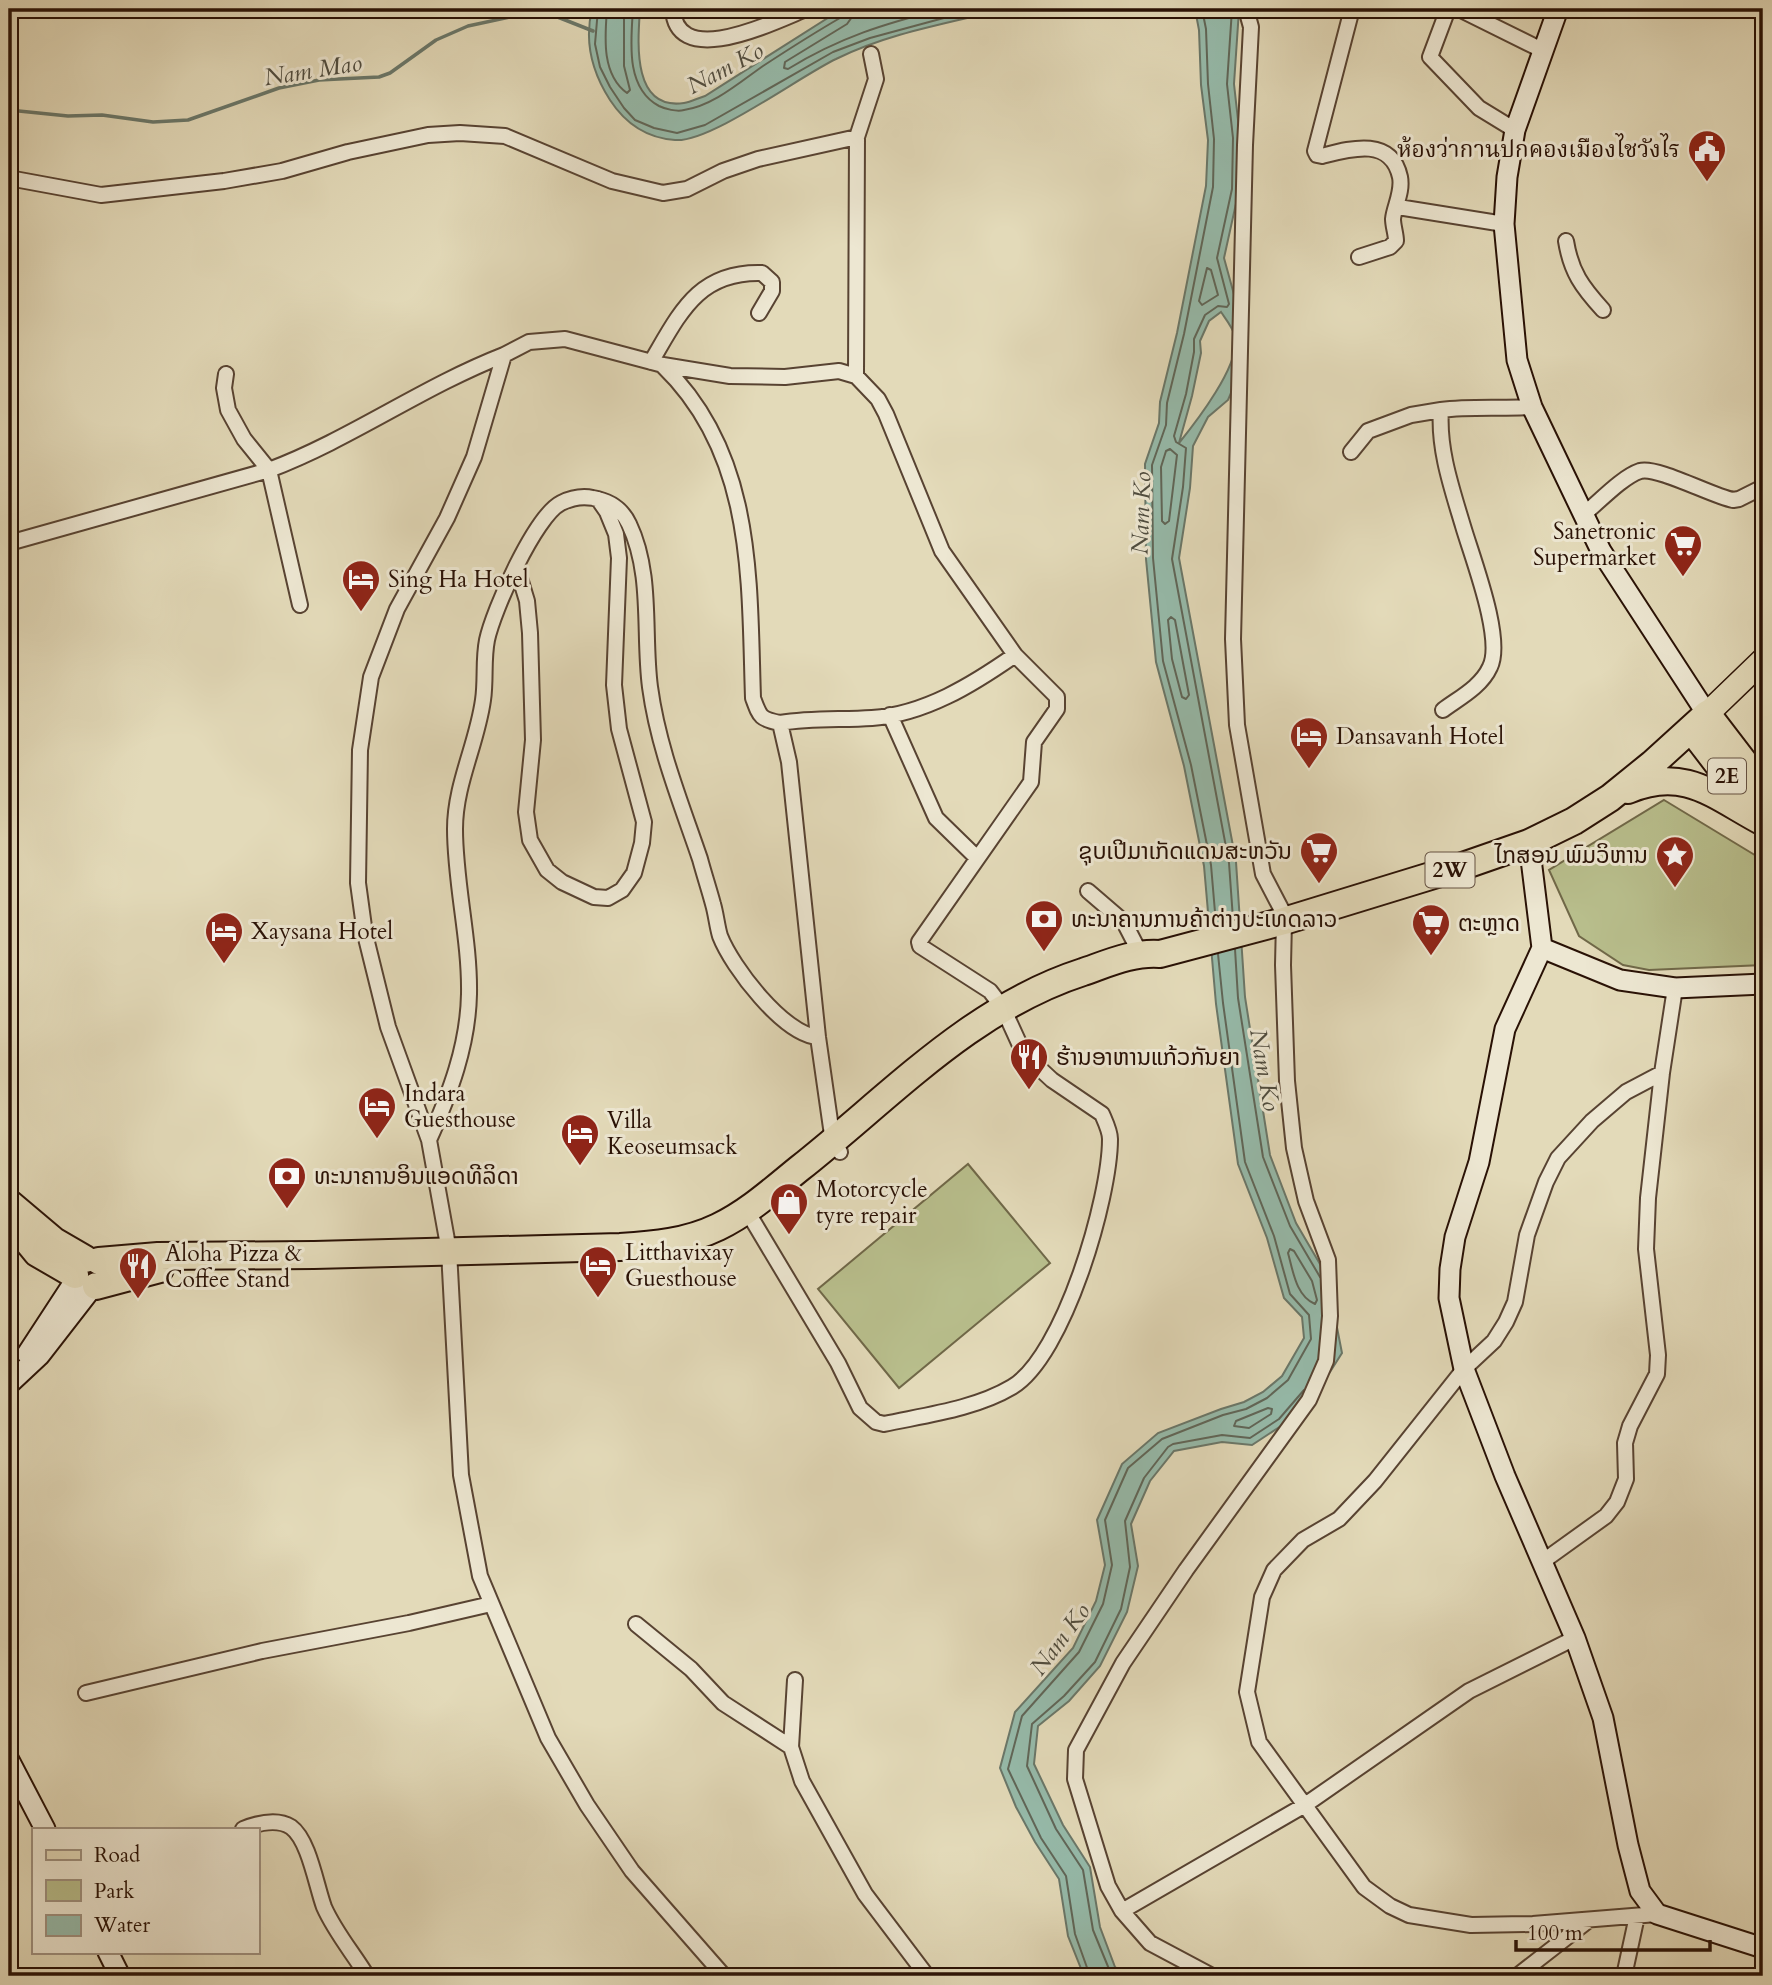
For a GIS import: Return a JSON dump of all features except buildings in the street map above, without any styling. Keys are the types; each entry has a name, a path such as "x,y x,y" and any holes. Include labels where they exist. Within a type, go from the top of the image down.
{"highway":[{"name":"2W","path":"87,1275 158,1262 314,1255 449,1257 662,1244 692,1238 750,1217 836,1147 904,1079 947,1046 1006,1014 1076,988 1146,967 1159,952 1284,921 1460,867 1529,842 1574,821 1611,797 1699,721"},
{"name":"2E","path":"1699,721 1763,787"},
{"name":"2E","path":"1699,721 1763,823"},
{"path":"1611,797 1652,781 1682,781 1698,786 1763,823"},
{"path":"9,1203 54,1241 87,1275"},
{"path":"9,1219 37,1253 87,1275"}],"main road":[{"path":"1699,721 1763,660"}],"street":[{"path":"673,9 681,30 694,40 713,40 759,27 806,9"},
{"path":"1212,1976 1150,1943 1122,1912 1108,1886 1075,1779 1076,1750 1123,1663 1186,1570 1310,1400 1326,1361 1330,1316 1328,1260 1306,1201 1294,1148 1287,1081 1284,921 1263,874 1237,725 1233,639 1245,145 1251,27 1246,9"},
{"path":"1352,9 1315,151 1321,156 1358,147 1375,149 1390,159 1399,176 1398,207 1393,218 1396,233 1394,244 1359,257"},
{"path":"1448,9 1430,57 1479,108 1515,130"},
{"path":"1459,9 1542,50"},
{"path":"1559,9 1515,130 1507,177 1504,223 1517,360 1532,407 1607,561 1699,721"},
{"path":"856,376 857,136 876,79 871,54"},
{"path":"9,178 102,195 224,181 282,171 348,152 428,135 460,133 505,136 612,181 663,192 687,189 758,159 857,136"},
{"path":"1398,207 1504,223"},
{"path":"1566,241 1581,286 1603,310"},
{"path":"657,364 676,319 705,286 730,276 762,272 772,282 772,291 759,313"},
{"path":"9,543 269,470 348,435 465,370 529,342 565,339 657,364 730,376 785,377 839,371 856,376 878,399 886,414 942,551 1014,655 1057,697 1058,703 1057,709 1034,742 1031,782 919,942 920,946 990,990 1006,1014 1024,1054 1052,1080 1101,1114 1110,1137 1102,1197 1078,1280 1050,1345 1028,1374 1013,1386 989,1398 884,1424 876,1422 860,1408 838,1363 750,1217"},
{"path":"504,355 474,457 447,517 397,609 371,677 360,750 358,883 365,934 388,1027 429,1140 449,1257 461,1475 480,1576 548,1738 587,1805 632,1871 724,1976"},
{"path":"657,364 681,383 712,431 733,479 748,565 754,698 759,715 766,721 780,723 890,715 930,705 1014,655"},
{"path":"226,374 224,388 228,410 244,439 269,470 300,605"},
{"path":"1352,452 1368,431 1411,415 1458,408 1532,407"},
{"path":"1441,410 1440,427 1448,474 1493,622 1492,665 1479,684 1443,710"},
{"path":"1584,514 1632,475 1643,470 1733,500 1763,487"},
{"path":"429,1140 456,1075 467,1025 469,992 455,828 458,796 483,698 490,624 500,598 542,519 560,503 582,496 616,506 628,522 641,558 653,700 662,745 714,905 720,936 756,995 802,1034 818,1037"},
{"path":"517,568 527,601 530,633 533,740 526,812 530,840 547,870 562,882 594,898 608,898 622,890 634,873 644,822 619,729 614,685 619,558 615,534 607,512 598,499"},
{"path":"890,715 936,818 977,858"},
{"path":"780,723 789,762 818,1037 836,1147"},
{"path":"1529,842 1542,948 1505,1029 1479,1162 1455,1237 1449,1298 1464,1369 1505,1476 1575,1638 1603,1718 1628,1845 1647,1915 1624,1976"},
{"path":"1088,891 1159,952"},
{"path":"1542,948 1620,980 1675,988 1763,984"},
{"path":"1542,1562 1605,1516 1617,1502 1626,1479 1625,1443 1630,1426 1657,1374 1658,1355 1646,1249 1648,1198 1675,988"},
{"path":"1662,1073 1626,1092 1592,1121 1558,1158 1546,1182 1527,1235 1514,1302 1494,1341 1464,1369 1375,1481 1339,1519 1303,1540 1273,1570 1262,1597 1247,1692 1259,1742 1364,1887 1390,1906 1409,1915 1471,1926 1647,1915 1763,1948"},
{"path":"9,1383 40,1355 87,1275"},
{"path":"86,1693 262,1651 409,1623 491,1604"},
{"path":"636,1624 691,1669 723,1703 791,1747"},
{"path":"1122,1912 1305,1805 1469,1691 1575,1638"},
{"path":"795,1680 791,1747 802,1781 865,1894 927,1976"},
{"path":"9,1760 44,1828"},
{"path":"247,1828 269,1822 284,1823 302,1839 324,1907 337,1932 367,1976"},
{"path":"1517,1976 1590,1920"},
{"path":"109,1954 120,1976"}],"green space":[{"path":"1664,800 1763,860 1763,965 1649,970 1623,965 1579,936 1549,870"},
{"path":"968,1164 1050,1263 899,1388 818,1289"}],"water":[{"path":"592,9 640,9 639,54 646,85 654,96 667,103 684,103 705,96 842,9 1005,9 876,42 820,67 710,131 675,140 664,139 637,128 622,116 610,100 598,79 591,56 589,33"},
{"path":"1195,9 1239,10 1234,84 1240,138 1239,190 1224,258 1247,342 1245,361 1228,400 1208,417 1193,446 1190,488 1179,558 1236,862 1245,997 1270,1155 1296,1223 1327,1276 1342,1353 1330,1372 1284,1424 1252,1445 1222,1442 1174,1451 1150,1481 1131,1524 1138,1566 1127,1612 1100,1666 1069,1701 1038,1726 1034,1764 1063,1825 1090,1867 1100,1927 1115,1967 1127,1976 1084,1976 1068,1936 1059,1879 1016,1807 1000,1768 1015,1712 1073,1648 1096,1601 1105,1565 1097,1520 1122,1464 1158,1433 1244,1402 1263,1392 1282,1376 1304,1338 1302,1317 1284,1298 1267,1238 1238,1164 1216,1004 1204,866 1184,766 1156,662 1146,559 1145,464 1159,423 1160,402 1177,333 1206,186 1208,140 1201,85 1199,30","holes":["1221,312 1235,337 1231,362 1216,392 1179,443 1201,353 1200,341 1209,321"]}],"waterway":[{"name":"Nam Mao","path":"9,110 68,116 102,115 153,122 188,120 279,88 319,80 379,77 390,73 436,40 468,26 515,16 550,14 593,31"}],"place":[{"name":"ห้องว่ากานปกคองเมืองไชวังไร","path":"1707,183"},
{"name":"Sanetronic Supermarket","path":"1683,578"},
{"name":"Sing Ha Hotel","path":"361,613"},
{"name":"Dansavanh Hotel","path":"1309,770"},
{"name":"ຊຸບເປີມາເກັດແດນສະຫວັນ","path":"1319,885"},
{"name":"ໄກສອນ ພົມວິຫານ","path":"1675,889"},
{"name":"ທະນາຄານການຄ້າຕ່າງປະເທດລາວ","path":"1044,953"},
{"name":"ຕະຫຼາດ","path":"1431,957"},
{"name":"Xaysana Hotel","path":"224,965"},
{"name":"ຮ້ານອາຫານແກ້ວກັນຍາ","path":"1029,1091"},
{"name":"Indara Guesthouse","path":"377,1140"},
{"name":"Villa Keoseumsack","path":"580,1167"},
{"name":"ທະນາຄານອິນແອດທີລິດາ","path":"287,1210"},
{"name":"Motorcycle tyre repair","path":"789,1236"},
{"name":"Litthavixay Guesthouse","path":"598,1299"},
{"name":"Aloha Pizza & Coffee Stand","path":"138,1300"}],"water label":[{"name":"Nam Ko","path":"725,68"},
{"name":"Nam Ko","path":"1141,513"},
{"name":"Nam Ko","path":"1265,1070"},
{"name":"Nam Ko","path":"1060,1639"}]}
